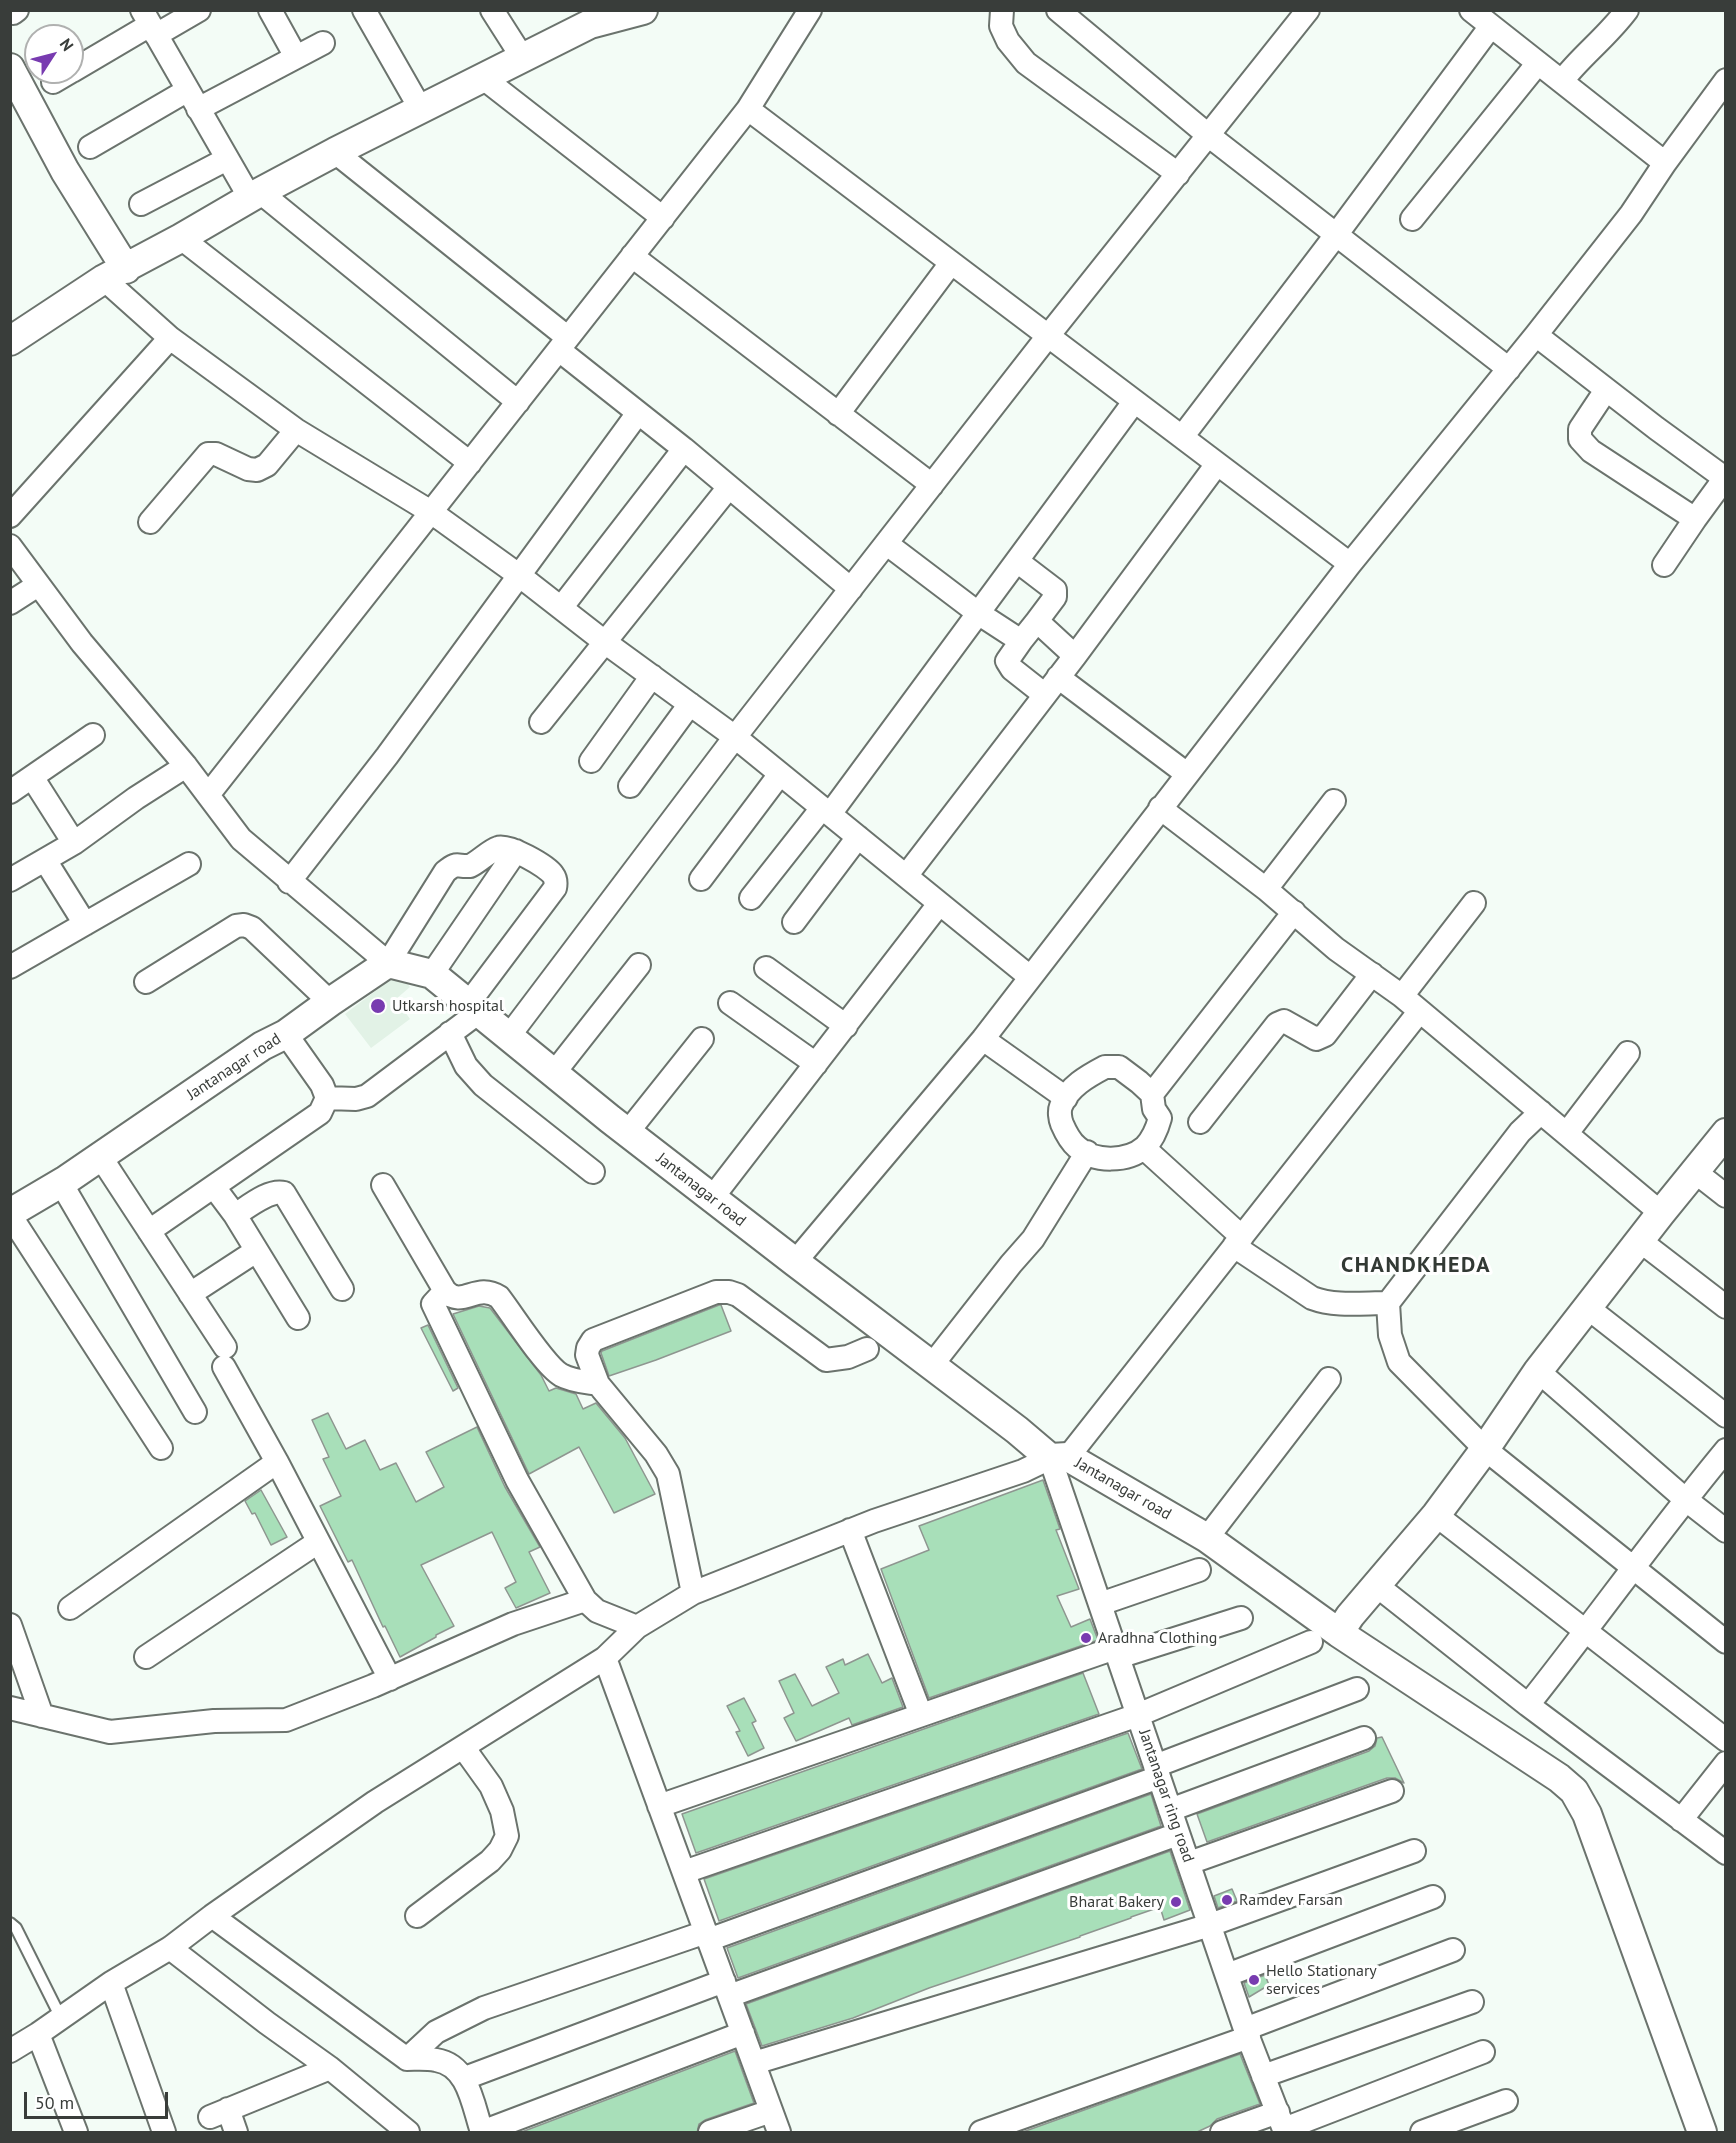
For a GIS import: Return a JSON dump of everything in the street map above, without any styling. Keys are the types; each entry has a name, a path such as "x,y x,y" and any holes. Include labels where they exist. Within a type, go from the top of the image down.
{"street":[{"path":"84,63 149,24 199,10"},
{"path":"364,10 420,108"},
{"path":"492,10 522,57"},
{"path":"10,341 115,274 255,195 522,57 585,17 643,10"},
{"path":"208,795 748,109 810,10"},
{"path":"1002,10 1001,26 1008,41 1026,63 1178,174"},
{"path":"1058,10 1208,135 1509,369"},
{"path":"509,1036 735,737 1048,336 1308,10"},
{"path":"1471,10 1665,164"},
{"path":"1562,81 1575,64 1590,52 1627,10"},
{"path":"280,14 296,57"},
{"path":"149,24 227,159 255,195 518,402"},
{"path":"1182,437 1491,26"},
{"path":"90,147 193,99 296,57 323,43"},
{"path":"1412,219 1538,63"},
{"path":"10,68 115,274 170,338 296,430 431,512 520,576 606,644 735,737 1030,978"},
{"path":"482,77 663,218"},
{"path":"795,1262 983,1038 1350,564 1509,369 1631,214 1725,80"},
{"path":"748,109 1350,564"},
{"path":"335,152 563,344 638,413 851,589"},
{"path":"141,204 227,159"},
{"path":"182,238 470,463"},
{"path":"632,256 932,485"},
{"path":"838,414 951,263"},
{"path":"1536,335 1725,478 1664,565"},
{"path":"10,516 170,338"},
{"path":"1606,390 1580,429 1580,439 1583,444 1591,452 1695,519"},
{"path":"751,898 826,811 978,613 1134,402"},
{"path":"289,882 387,756 638,413"},
{"path":"150,522 208,454 216,454 248,469 257,470 267,465 296,430"},
{"path":"561,608 684,449"},
{"path":"906,876 1075,656 1217,464"},
{"path":"541,722 606,644 729,487"},
{"path":"887,544 978,613 1021,641"},
{"path":"10,546 82,643 186,765 241,839 289,882 388,963 445,872 457,863 470,866 499,847 516,851 551,872 556,883 555,888 473,1008 450,1033 367,1096 356,1100 327,1098"},
{"path":"1017,561 1055,590 1055,597 1007,661 1012,669 1052,686 1187,774"},
{"path":"10,603 38,585"},
{"path":"1037,621 1075,656"},
{"path":"591,761 652,676"},
{"path":"630,786 690,704"},
{"path":"10,792 93,735"},
{"path":"10,880 74,843 186,765"},
{"path":"700,879 780,774"},
{"path":"32,777 74,843"},
{"path":"1266,889 1334,801"},
{"path":"1160,808 1266,889 1336,949 1402,996 1661,1213"},
{"path":"794,922 858,837"},
{"path":"432,974 516,851"},
{"path":"45,860 85,924"},
{"path":"10,967 189,864"},
{"path":"1402,996 1474,903"},
{"path":"712,1198 939,904"},
{"path":"1152,1094 1294,912"},
{"path":"146,982 236,926 244,925 252,928 330,1002"},
{"name":"Jantanagar road","path":"10,1214 61,1183 262,1046 286,1034 388,963 432,974 627,1133 795,1262 1059,1458 1207,1538 1339,1633 1559,1778 1574,1791 1587,1814 1702,2133"},
{"path":"554,1073 639,964"},
{"path":"766,968 846,1026"},
{"path":"1200,1122 1277,1024 1284,1021 1320,1039 1372,974"},
{"path":"730,1003 816,1064"},
{"path":"10,2051 111,1983 170,1948 375,1802 605,1659 637,1627 693,1593 850,1530 1059,1458 1238,1241 1419,1012"},
{"path":"450,1033 466,1066 483,1085 593,1172"},
{"path":"149,1231 320,1113 327,1098 322,1085 286,1034"},
{"path":"983,1038 1066,1098"},
{"path":"627,1133 702,1040"},
{"path":"1567,1133 1628,1053"},
{"path":"1105,1067 1119,1067 1152,1094 1154,1109 1160,1118 1152,1138 1144,1148 1131,1155 1101,1158 1077,1148 1060,1118 1060,1107 1066,1098 1083,1079 1105,1067"},
{"path":"1541,1112 1520,1132 1388,1303 1390,1335 1399,1362 1485,1449 1725,1642"},
{"path":"1339,1633 1350,1616 1437,1515 1538,1371 1725,1133"},
{"path":"1144,1148 1238,1241 1312,1298 1335,1304 1388,1303"},
{"path":"932,1365 1011,1264 1034,1239 1087,1152"},
{"path":"100,1156 190,1294 390,1679"},
{"path":"1694,1171 1725,1196"},
{"path":"61,1183 195,1412"},
{"path":"383,1185 445,1291 451,1297 459,1298 483,1291 500,1297 548,1363 558,1373 568,1378 598,1384"},
{"path":"214,1187 235,1215 298,1318"},
{"path":"235,1215 272,1193 279,1191 284,1193 342,1289"},
{"path":"10,1214 161,1448"},
{"path":"1640,1240 1725,1307"},
{"path":"190,1294 256,1251"},
{"path":"445,1291 433,1304 517,1480 585,1600 597,1611 637,1627"},
{"path":"693,1593 668,1474 656,1454 598,1384 587,1355 593,1340 716,1292 729,1292 738,1295 826,1360 848,1358 867,1349"},
{"path":"1588,1308 1725,1416"},
{"path":"1538,1371 1725,1531"},
{"path":"1207,1538 1329,1379"},
{"path":"1528,1705 1587,1632 1685,1499 1725,1450"},
{"name":"Jantanagar ring road","path":"1059,1458 1100,1604 1116,1652 1247,2033 1282,2125"},
{"path":"70,1608 277,1462"},
{"path":"1437,1515 1725,1740"},
{"path":"850,1530 921,1715"},
{"path":"146,1657 318,1542"},
{"path":"1100,1604 1199,1570"},
{"path":"1376,1585 1528,1705 1725,1853"},
{"path":"10,1708 110,1732 214,1721 286,1720 390,1679 513,1624 585,1600"},
{"path":"659,1806 921,1715 1116,1652 1241,1618"},
{"path":"10,1625 42,1716"},
{"path":"684,1872 1138,1715 1311,1642"},
{"path":"605,1659 779,2133"},
{"path":"407,2059 436,2032 484,2008 707,1936 1157,1771 1357,1689"},
{"path":"1170,1810 1365,1738"},
{"path":"417,1916 490,1861 500,1850 507,1836 502,1811 491,1786 463,1747"},
{"path":"1681,1820 1725,1763"},
{"path":"1189,1863 1392,1791"},
{"path":"465,2078 1178,1834"},
{"path":"754,2063 1210,1925 1414,1851"},
{"path":"1227,1975 1433,1897"},
{"path":"212,1916 407,2059 436,2060 449,2064 465,2078 482,2132 743,2033"},
{"path":"170,1948 330,2068 400,2131"},
{"path":"981,2133 1247,2033 1453,1950"},
{"path":"111,1983 164,2133"},
{"path":"1263,2076 1472,2002"},
{"path":"38,2034 76,2133"},
{"path":"1222,2133 1282,2125 1483,2052"},
{"path":"236,2133 219,2113 330,2068"},
{"path":"1422,2133 1506,2101"},
{"path":"710,2133 771,2111"}],"lane":[{"path":"10,1923 16,1928 61,2018"}],"shaded area":[{"name":"Utkarsh hospital","path":"399,973 410,987 396,999 410,1019 371,1048 345,1014"}],"building":[{"path":"721,1305 731,1331 609,1376 602,1351"},
{"path":"479,1306 490,1308 541,1375 549,1391 556,1388 576,1394 583,1409 596,1403 625,1438 655,1494 614,1513 579,1447 529,1474 453,1314"},
{"path":"428,1325 458,1388 453,1391 421,1328"},
{"path":"328,1413 346,1449 365,1440 380,1470 396,1463 416,1502 444,1487 426,1452 477,1427 505,1487 540,1547 529,1552 550,1593 516,1608 505,1588 516,1582 492,1532 421,1565 454,1626 400,1657 385,1626 383,1627 352,1560 348,1562 320,1506 341,1496 323,1459 329,1457 312,1420"},
{"path":"1043,1480 1060,1529 1056,1530 1079,1589 1057,1596 1071,1627 1090,1619 1098,1640 929,1698 881,1569 929,1550 919,1526"},
{"path":"261,1490 287,1537 271,1545 255,1513 252,1514 245,1501"},
{"path":"868,1654 882,1683 892,1678 903,1707 852,1725 849,1718 796,1741 784,1718 794,1713 779,1681 795,1674 812,1706 839,1693 826,1667 843,1659 845,1665"},
{"path":"1083,1673 1099,1714 696,1853 682,1814"},
{"path":"744,1698 756,1721 752,1723 764,1748 748,1756 736,1732 740,1731 727,1706"},
{"path":"1128,1733 1142,1769 719,1921 704,1879"},
{"path":"1382,1737 1404,1783 1395,1778 1387,1778 1207,1842 1197,1814 1369,1751 1375,1746 1377,1738"},
{"path":"1151,1794 1161,1826 738,1978 727,1948"},
{"path":"1170,1851 1190,1910 1164,1920 1160,1907 1080,1937 929,1988 853,2018 762,2046 746,2004"},
{"path":"1232,1889 1237,1901 1218,1908 1214,1896"},
{"path":"1265,1975 1269,1985 1249,1997 1244,1983"},
{"path":"735,2051 754,2103 705,2120 699,2124 697,2133 519,2133"},
{"path":"1240,2054 1260,2104 1217,2119 1210,2126 1195,2133 1020,2133"}],"place":[{"name":"Utkarsh hospital","path":"378,1006"},
{"name":"Aradhna Clothing","path":"1086,1638"},
{"name":"Ramdev Farsan","path":"1227,1900"},
{"name":"Bharat Bakery","path":"1176,1902"},
{"name":"Hello Stationary services","path":"1254,1980"}],"district":[{"name":"CHANDKHEDA","path":"1416,1266"}]}
